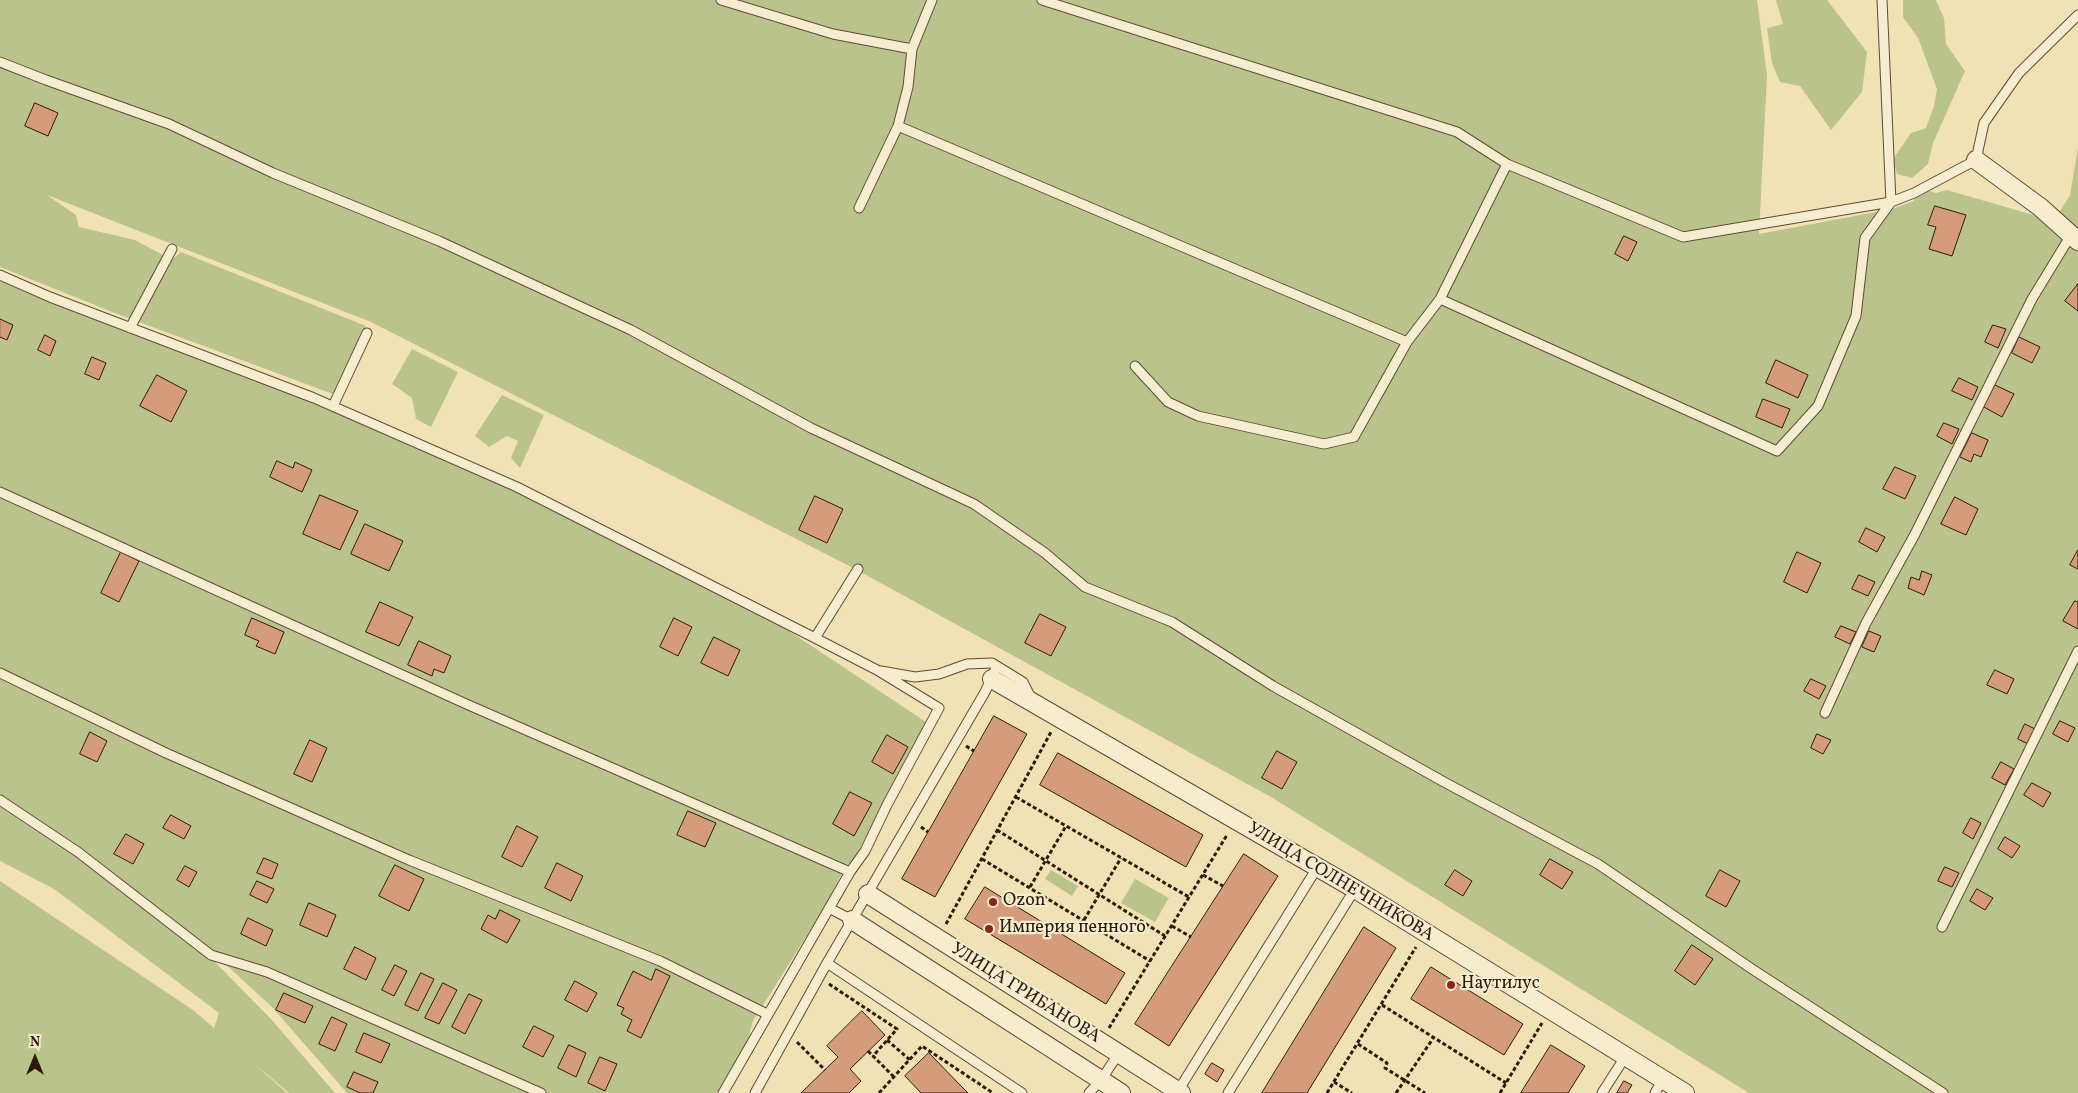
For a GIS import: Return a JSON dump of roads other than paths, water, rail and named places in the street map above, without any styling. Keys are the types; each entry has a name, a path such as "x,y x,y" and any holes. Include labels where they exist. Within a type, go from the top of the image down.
{"street":[{"path":"1976,160 2040,207 2074,238"},
{"name":"УЛИЦА СОЛНЕЧНИКОВА","path":"995,673 1034,703 1355,889 1551,1010 1625,1057 1659,1086 1685,1093"},
{"name":"УЛИЦА ГРИБАНОВА","path":"868,894 1180,1092"},
{"name":"УЛИЦА ГРИБАНОВА","path":"852,920 1121,1093"}],"lane":[{"path":"721,0 833,34 912,49"},
{"path":"859,208 898,126 908,87 912,49 932,0"},
{"path":"1042,0 1457,132 1508,164 1683,237 1891,202 1914,193 1976,160 1984,123 2019,73 2078,15"},
{"path":"1440,299 1777,451 1818,406 1856,316 1865,238 1891,202 1882,0"},
{"path":"0,62 169,124 273,173 439,241 631,330 811,428 974,504 1045,553 1085,587 1172,622 1273,686 1444,782 1598,864 1752,969 1943,1093"},
{"path":"898,126 1407,342"},
{"path":"1135,366 1168,402 1198,416 1324,444 1354,437 1407,342 1440,299 1508,164"},
{"path":"1824,713 1866,623 1915,534 2028,307 2074,238"},
{"path":"130,328 172,249"},
{"path":"0,275 50,297 333,406 517,487 816,638 877,670 939,708 865,851 828,908 723,1093"},
{"path":"333,406 367,333"},
{"path":"0,492 464,703 850,872"},
{"path":"816,638 858,569"},
{"path":"1942,927 2078,651"},
{"path":"755,1093 827,963 995,673 992,663 967,664 939,674 915,677 877,670"},
{"path":"0,673 175,757 409,860 660,960 767,1014"},
{"path":"0,800 78,852 211,956 267,972 541,1093"},
{"path":"1180,1092 1317,868"},
{"path":"1228,1093 1355,889"},
{"path":"828,908 852,920"},
{"path":"827,963 1022,1093"},
{"path":"1089,1093 1101,1080 1119,1054"},
{"path":"1602,1093 1625,1057"}],"place":[{"name":"Ozon","path":"993,902"},
{"name":"Империя пенного","path":"989,929"},
{"name":"Наутилус","path":"1451,985"}]}
